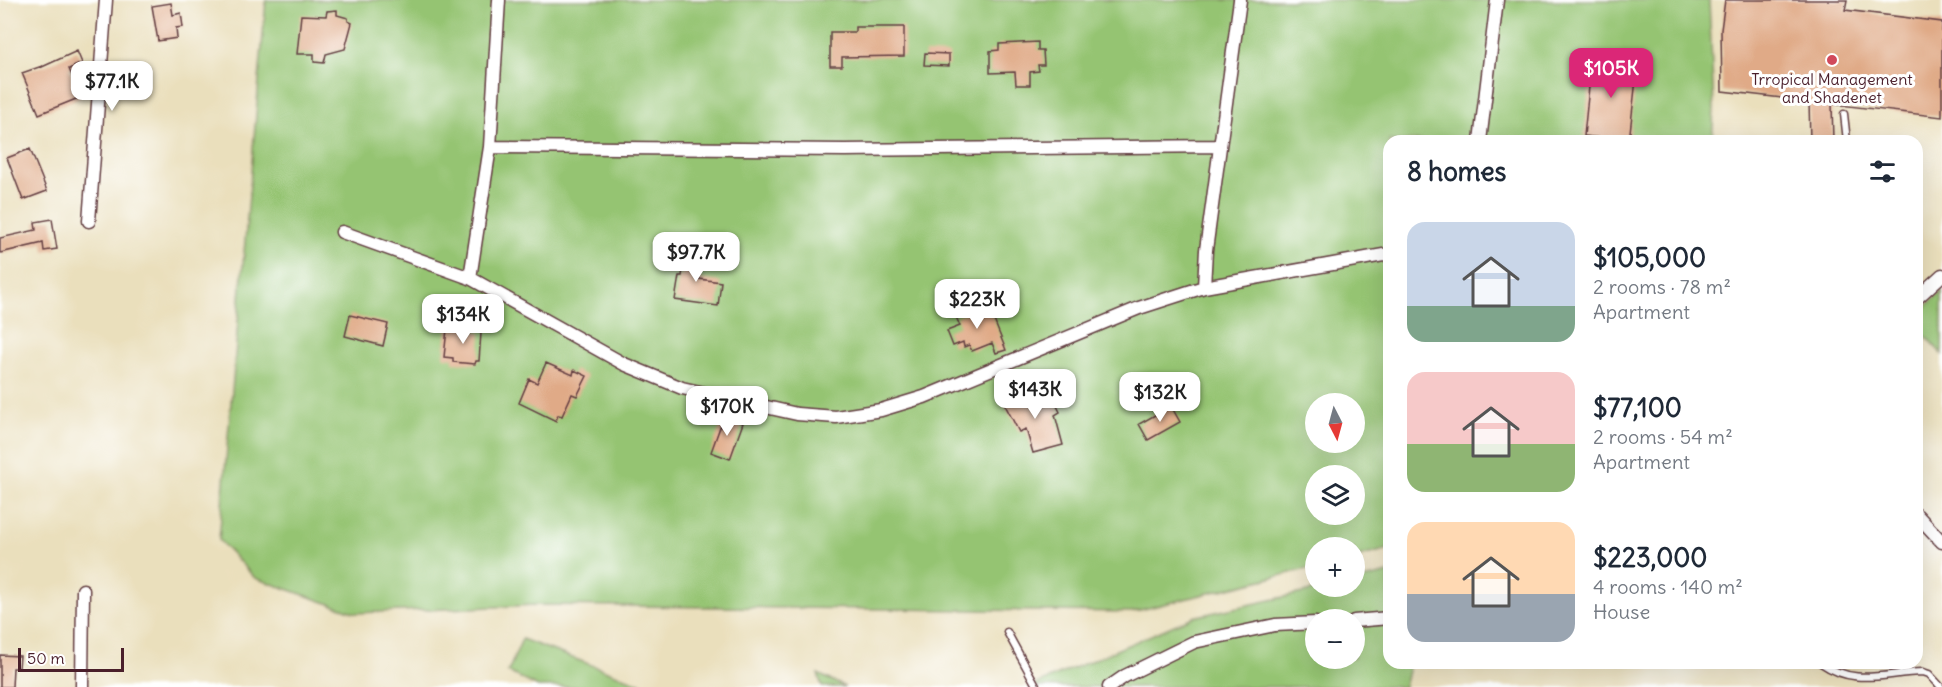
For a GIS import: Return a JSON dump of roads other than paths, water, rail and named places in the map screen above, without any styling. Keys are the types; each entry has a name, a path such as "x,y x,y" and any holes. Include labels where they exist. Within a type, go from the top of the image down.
{"street":[{"path":"89,221 106,0"},
{"path":"470,278 490,147 499,0"},
{"path":"1204,286 1206,250 1240,0"},
{"path":"1481,135 1497,0"},
{"path":"490,147 845,150 1220,146"},
{"path":"342,232 470,278 624,364 682,388 797,414 836,417 880,410 924,398 1139,308 1204,286 1383,255"},
{"path":"1923,292 1942,275"},
{"path":"1923,522 1942,542"},
{"path":"83,590 83,687"},
{"path":"1365,620 1383,619"},
{"path":"1109,687 1125,676 1194,642 1275,625 1305,624"}],"lane":[{"path":"1844,114 1846,135"},
{"path":"1007,633 1037,687"},
{"path":"1829,669 1838,676 1855,680 1923,672 1929,674 1941,687"}],"place":[{"name":"Trropical Management and Shadenet","path":"1832,60"}]}
